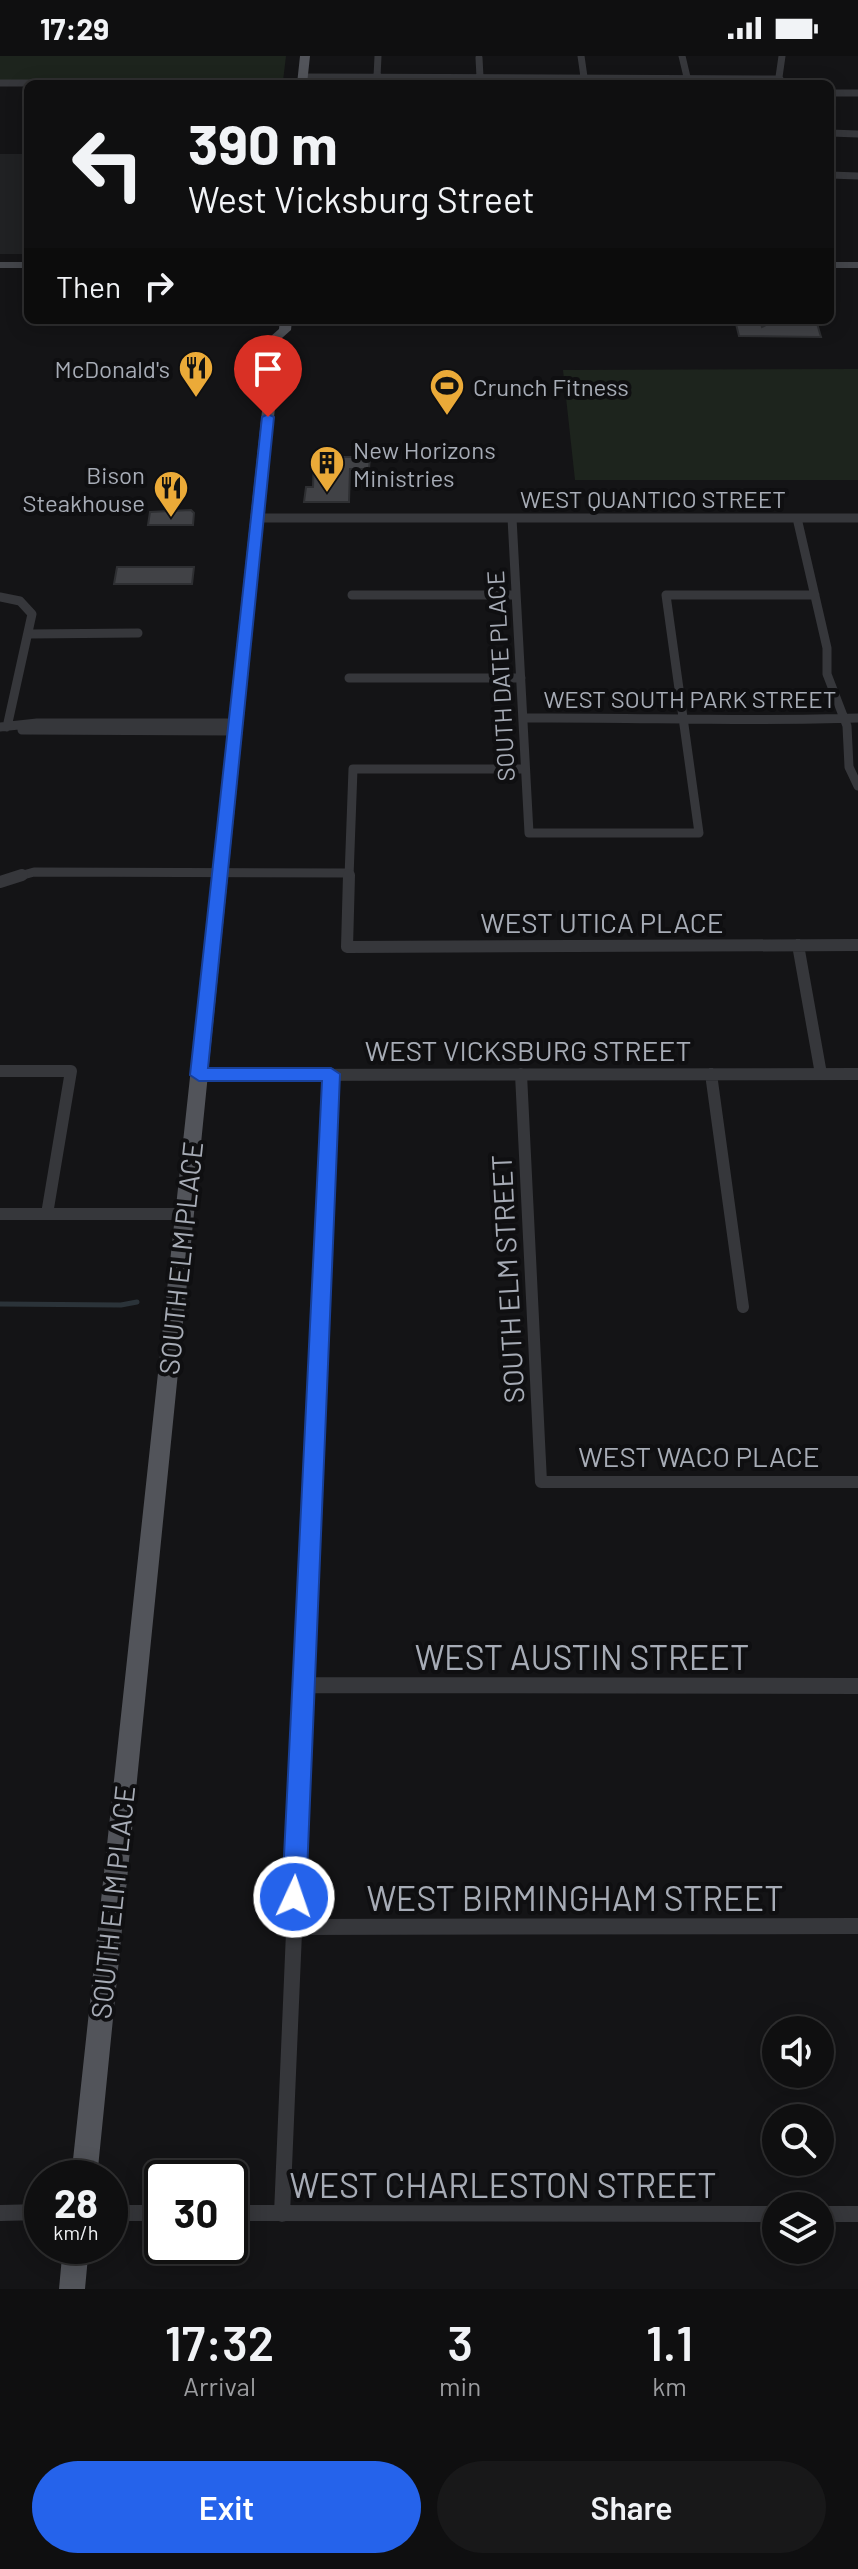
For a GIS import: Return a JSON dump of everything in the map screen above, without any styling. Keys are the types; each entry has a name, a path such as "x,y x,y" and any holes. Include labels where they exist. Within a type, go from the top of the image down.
{"main road":[{"path":"302,80 305,56"},
{"path":"0,265 24,265"},
{"path":"834,265 858,265"},
{"path":"269,324 268,330 276,337"},
{"name":"SOUTH ELM PLACE","path":"86,2160 276,337 285,330 286,324"},
{"path":"72,2289 74,2264"}],"street":[{"path":"377,77 378,56"},
{"path":"581,56 584,77"},
{"path":"682,56 687,77"},
{"path":"779,80 782,56"},
{"path":"479,58 480,77"},
{"path":"321,80 377,77 547,80 687,77 742,80"},
{"path":"0,83 24,83"},
{"path":"834,93 858,93"},
{"path":"834,133 858,134"},
{"path":"834,175 858,176"},
{"name":"WEST QUANTICO STREET","path":"257,518 858,518"},
{"name":"SOUTH DATE PLACE","path":"512,518 529,833 699,833 683,717"},
{"path":"797,518 827,648 827,674 844,718 849,767 858,786"},
{"path":"352,595 516,595"},
{"path":"683,717 666,595 815,595"},
{"path":"0,597 20,601 32,614 3,727 34,732 235,727"},
{"path":"29,634 138,633"},
{"name":"WEST SOUTH PARK STREET","path":"349,678 521,678"},
{"name":"WEST SOUTH PARK STREET","path":"523,718 683,717 763,721 858,718"},
{"path":"0,882 34,872 349,873 353,769 525,769"},
{"name":"WEST UTICA PLACE","path":"349,873 347,947 858,945"},
{"path":"798,945 821,1074"},
{"path":"0,1071 71,1071 47,1214"},
{"path":"282,2214 331,1074"},
{"name":"SOUTH ELM STREET","path":"521,1074 541,1482"},
{"path":"711,1074 743,1307"},
{"name":"WEST VICKSBURG STREET","path":"199,1075 858,1074"},
{"path":"0,1214 185,1214"},
{"name":"WEST WACO PLACE","path":"541,1482 858,1482"},
{"name":"WEST AUSTIN STREET","path":"305,1685 858,1686"},
{"name":"WEST BIRMINGHAM STREET","path":"293,1927 858,1926"},
{"path":"0,2213 24,2212"},
{"name":"WEST CHARLESTON STREET","path":"248,2213 762,2214"},
{"path":"834,2214 858,2214"}],"shaded area":[{"path":"0,56 286,56 283,80 0,80"},
{"path":"0,154 24,154 24,254 0,254"},
{"path":"858,369 858,480 575,480 563,370"}],"building":[{"path":"736,324 761,324 762,327 768,324 817,324 821,337 739,336"},
{"path":"314,457 370,457 369,469 350,469 349,502 304,502 306,487 313,487"},
{"name":"Bison Steakhouse","path":"191,510 194,513 193,525 148,525 150,512"},
{"path":"117,567 194,567 192,584 114,584"}],"waterway":[{"path":"0,1304 121,1305 137,1302"}],"place":[{"name":"McDonald's","path":"196,399"},
{"name":"Crunch Fitness","path":"447,417"},
{"name":"New Horizons Ministries","path":"327,494"},
{"name":"Bison Steakhouse","path":"171,519"}],"route":[{"path":"268,417 199,1075 331,1074 294,1897"}]}
